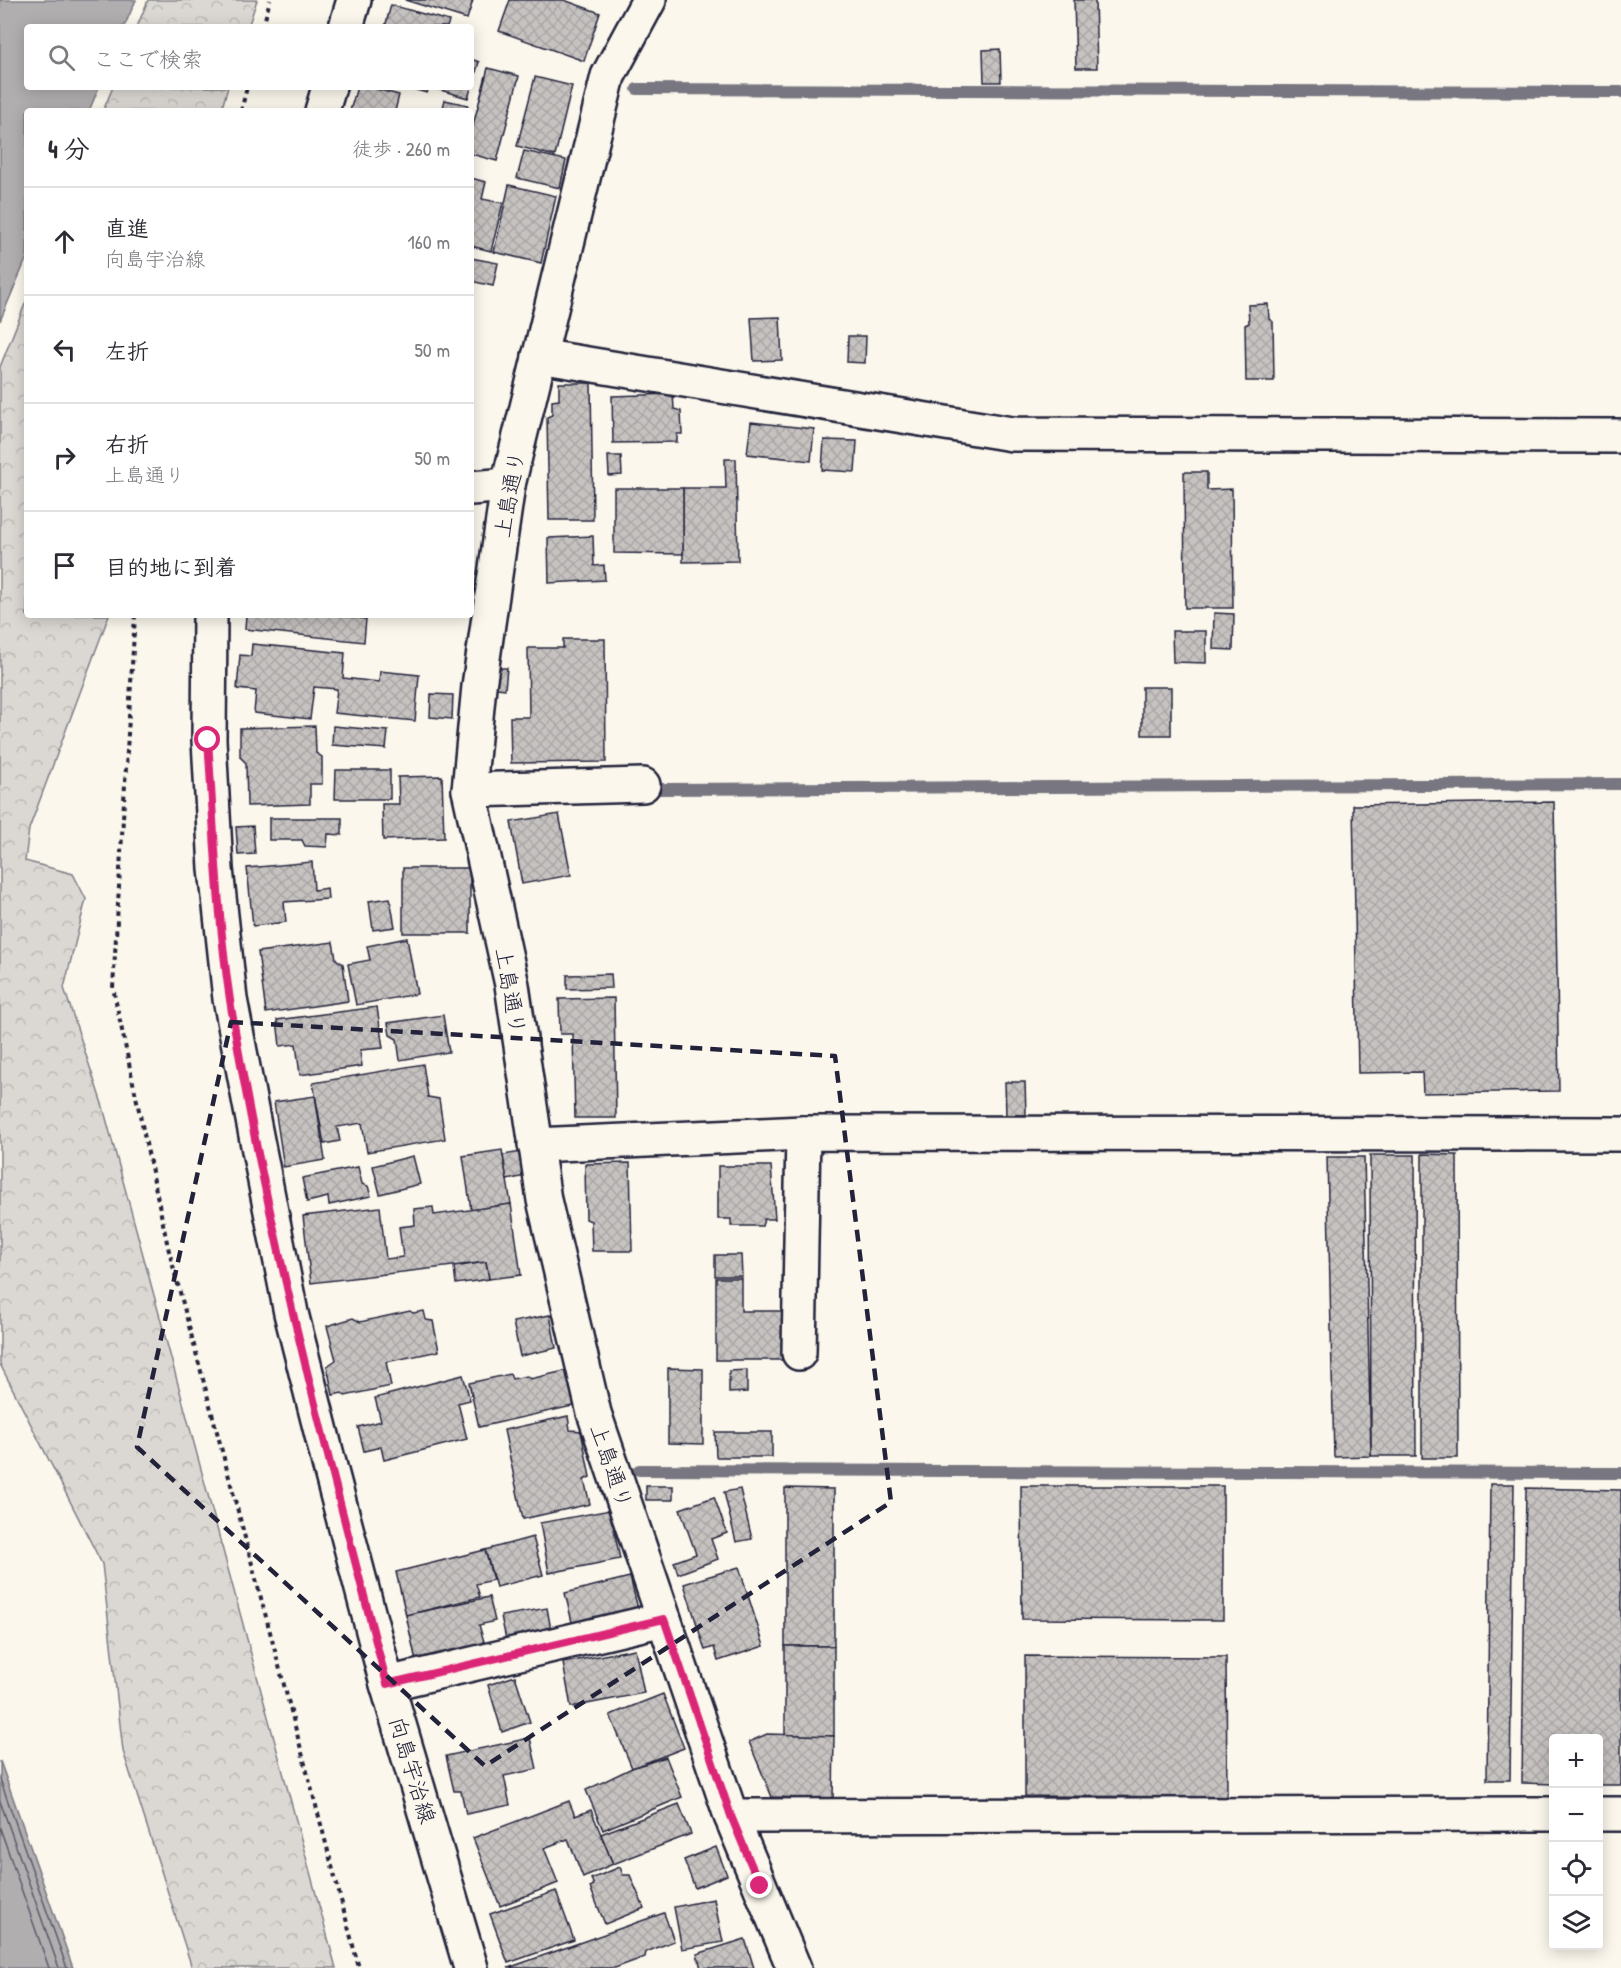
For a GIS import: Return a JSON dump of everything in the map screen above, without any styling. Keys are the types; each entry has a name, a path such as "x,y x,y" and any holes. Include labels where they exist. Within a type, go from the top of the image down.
{"street":[{"path":"347,24 354,0"},
{"name":"上島通り","path":"650,0 608,76 508,485 479,686 469,790 512,985 544,1200 594,1413 731,1816 794,1968"},
{"path":"323,108 328,90"},
{"path":"539,356 1012,434 1621,436"},
{"path":"474,488 508,485"},
{"name":"向島宇治線","path":"210,618 208,740 216,869 230,999 291,1313 387,1684 471,1968"},
{"path":"469,790 643,785"},
{"path":"535,1145 802,1133 1621,1134"},
{"path":"799,1353 802,1133"},
{"path":"387,1684 664,1619"},
{"path":"731,1816 1549,1814"},
{"path":"1603,1814 1621,1814"}],"path":[{"path":"264,24 270,0"},
{"path":"242,108 246,90"},
{"path":"135,618 113,988 168,1247 359,1968"}],"highlighted area":[{"path":"231,1022 835,1056 891,1502 485,1766 137,1447"}],"green space":[{"path":"148,0 257,0 249,24 138,24"},
{"path":"112,90 227,90 222,108 104,108"},
{"path":"24,307 24,618 108,618 29,829 25,861 73,874 86,899 64,988 103,1107 336,1968 192,1968 123,1751 102,1564 0,1364 0,367"}],"water":[{"path":"0,0 136,0 125,24 24,24 24,90 98,90 90,108 24,108 24,264 0,321"},
{"path":"0,1761 73,1968 0,1968"}],"building":[{"path":"405,0 473,0 467,19"},
{"path":"510,0 564,0 600,13 584,61 499,31"},
{"path":"1074,0 1095,0 1097,68 1076,68"},
{"path":"391,5 449,21 448,24 386,24"},
{"path":"1000,49 1001,82 984,82 983,50"},
{"path":"474,60 479,62 474,78"},
{"path":"488,68 519,76 497,161 474,155 474,122"},
{"path":"535,77 572,86 555,156 517,146"},
{"path":"356,90 380,90 399,95 396,108 351,108"},
{"path":"440,90 470,90 468,98"},
{"path":"445,100 468,105 467,108 443,108"},
{"path":"524,151 566,160 560,188 517,178"},
{"path":"474,179 486,182 482,199 503,203 491,251 474,247"},
{"path":"509,185 556,196 541,263 494,252"},
{"path":"474,259 498,263 493,286 474,282"},
{"path":"1268,304 1269,319 1273,322 1274,381 1246,381 1245,325 1249,323 1248,305"},
{"path":"780,317 782,360 754,361 751,318"},
{"path":"848,336 866,336 865,363 847,362"},
{"path":"559,383 591,383 593,520 549,520 547,417 552,415 552,401 559,400"},
{"path":"673,394 674,409 681,411 682,434 677,434 677,442 613,443 612,396"},
{"path":"751,422 814,429 811,461 747,454"},
{"path":"824,440 857,441 855,472 822,470"},
{"path":"608,456 621,456 622,475 609,476"},
{"path":"725,459 736,459 738,561 683,562 683,488 726,488"},
{"path":"1184,472 1207,472 1207,490 1232,489 1233,608 1185,608"},
{"path":"614,488 683,488 683,554 614,553"},
{"path":"593,536 594,566 604,565 605,580 549,583 548,538"},
{"path":"1214,613 1234,614 1233,650 1213,649"},
{"path":"246,618 366,619 364,642 245,629"},
{"path":"1172,631 1206,631 1206,663 1173,662"},
{"path":"563,639 605,639 606,762 511,763 510,717 529,717 528,648 563,648"},
{"path":"252,644 345,653 343,678 379,682 380,671 419,675 415,721 334,713 337,689 314,687 310,719 254,713 256,691 237,689 240,655 251,656"},
{"path":"498,668 507,668 505,689 497,688"},
{"path":"1142,687 1171,687 1171,735 1142,735"},
{"path":"431,694 453,695 452,719 430,717"},
{"path":"315,726 316,753 322,757 322,784 310,784 310,804 247,806 246,763 240,757 240,728"},
{"path":"333,726 388,731 386,749 332,745"},
{"path":"336,770 390,770 390,799 335,799"},
{"path":"442,776 444,838 383,840 382,804 399,804 398,777"},
{"path":"1554,802 1559,1091 1423,1093 1422,1072 1358,1073 1353,805"},
{"path":"559,814 571,875 522,884 511,822"},
{"path":"269,818 342,818 342,835 328,834 327,847 305,846 302,840 269,840"},
{"path":"253,826 255,854 238,855 236,827"},
{"path":"312,862 314,890 327,888 328,899 284,902 286,922 253,926 247,868"},
{"path":"403,868 470,868 470,933 403,933"},
{"path":"390,898 395,927 373,930 369,901"},
{"path":"407,938 417,994 356,1005 348,964 370,960 367,946"},
{"path":"333,942 336,959 343,964 348,1001 266,1013 258,952"},
{"path":"611,974 612,988 567,989 567,975"},
{"path":"614,998 616,1118 575,1118 573,1034 560,1034 559,999"},
{"path":"377,1007 383,1048 360,1050 362,1066 300,1075 296,1044 280,1046 277,1020"},
{"path":"443,1015 449,1052 400,1060 397,1039 390,1035 388,1023"},
{"path":"423,1064 428,1097 439,1099 445,1139 367,1152 362,1123 337,1127 340,1141 324,1144 313,1083"},
{"path":"1005,1082 1025,1082 1026,1115 1006,1115"},
{"path":"315,1096 325,1160 284,1167 274,1102"},
{"path":"502,1150 511,1204 471,1210 463,1156"},
{"path":"521,1152 525,1176 507,1180 503,1155"},
{"path":"1422,1154 1457,1155 1458,1458 1422,1458"},
{"path":"1370,1155 1415,1155 1416,1456 1371,1456"},
{"path":"413,1156 420,1184 380,1194 373,1166"},
{"path":"1327,1157 1364,1157 1371,1456 1334,1457"},
{"path":"630,1163 632,1251 592,1251 591,1221 586,1219 585,1164"},
{"path":"718,1166 771,1166 775,1219 764,1219 762,1226 731,1226 731,1219 718,1219"},
{"path":"358,1167 362,1184 368,1186 371,1196 329,1205 328,1197 307,1202 302,1178"},
{"path":"511,1204 521,1275 489,1279 486,1262 311,1283 303,1216 380,1207 386,1259 403,1257 399,1227 415,1225 414,1209 433,1207 434,1215"},
{"path":"715,1255 741,1255 742,1276 715,1276"},
{"path":"486,1262 489,1279 456,1284 454,1267"},
{"path":"716,1278 741,1278 741,1311 782,1311 783,1360 716,1360"},
{"path":"410,1311 413,1313 424,1311 426,1320 433,1321 439,1351 386,1362 391,1386 345,1396 342,1393 333,1395 327,1366 336,1360 327,1326 353,1318 360,1322"},
{"path":"550,1315 556,1348 520,1356 513,1322"},
{"path":"668,1368 703,1369 703,1444 668,1443"},
{"path":"569,1370 577,1405 479,1427 469,1383 510,1374 512,1379 527,1376 530,1379"},
{"path":"747,1370 747,1392 729,1393 729,1371"},
{"path":"463,1375 470,1400 458,1403 467,1439 384,1460 381,1447 364,1451 358,1427 381,1421 375,1398"},
{"path":"568,1416 570,1430 581,1431 590,1477 584,1480 590,1504 523,1519 504,1430"},
{"path":"715,1432 772,1432 772,1457 716,1457"},
{"path":"1490,1484 1514,1484 1510,1780 1487,1780"},
{"path":"646,1486 673,1486 673,1500 646,1500"},
{"path":"1021,1486 1223,1486 1223,1620 1022,1619"},
{"path":"785,1488 834,1489 834,1646 785,1646"},
{"path":"1526,1488 1621,1490 1621,1785 1603,1785 1603,1734 1549,1734 1549,1784 1522,1783"},
{"path":"740,1489 752,1539 736,1542 724,1492"},
{"path":"714,1497 727,1533 711,1539 718,1559 678,1574 674,1562 696,1554 680,1509"},
{"path":"610,1510 620,1559 549,1573 540,1523"},
{"path":"533,1537 543,1575 496,1587 485,1550"},
{"path":"485,1550 493,1580 476,1584 480,1597 406,1615 396,1572"},
{"path":"739,1567 764,1646 718,1661 714,1647 705,1650 684,1584"},
{"path":"630,1577 639,1613 574,1630 565,1593"},
{"path":"489,1597 495,1621 479,1625 485,1645 416,1661 406,1615"},
{"path":"547,1608 551,1630 506,1639 501,1616"},
{"path":"785,1646 834,1646 834,1736 785,1735"},
{"path":"635,1649 644,1693 571,1707 563,1663"},
{"path":"1025,1656 1226,1657 1227,1797 1025,1796"},
{"path":"515,1676 530,1722 502,1732 488,1685"},
{"path":"663,1694 684,1748 632,1768 610,1715"},
{"path":"767,1734 834,1736 833,1799 772,1797 749,1742"},
{"path":"530,1738 537,1769 504,1776 510,1805 466,1814 461,1791 454,1791 446,1756"},
{"path":"666,1757 682,1797 603,1830 586,1790 632,1768"},
{"path":"569,1801 575,1816 591,1810 613,1864 583,1877 568,1839 544,1848 558,1883 500,1906 473,1838"},
{"path":"679,1804 691,1834 613,1864 601,1834"},
{"path":"716,1847 727,1875 695,1888 684,1860"},
{"path":"620,1867 623,1875 630,1875 644,1908 605,1924 590,1887 594,1885 591,1879"},
{"path":"556,1891 574,1940 508,1963 490,1914"},
{"path":"714,1899 723,1942 682,1949 674,1907"},
{"path":"664,1913 674,1941 646,1952 645,1957 615,1968 508,1968"},
{"path":"745,1939 754,1968 701,1968 697,1954"}],"waterway":[{"path":"637,89 1621,92"},
{"path":"657,789 1621,784"},
{"path":"639,1470 1621,1473"}],"route":[{"path":"208,740 216,869 230,999 291,1313 387,1684 664,1619 731,1816 760,1886"}]}
